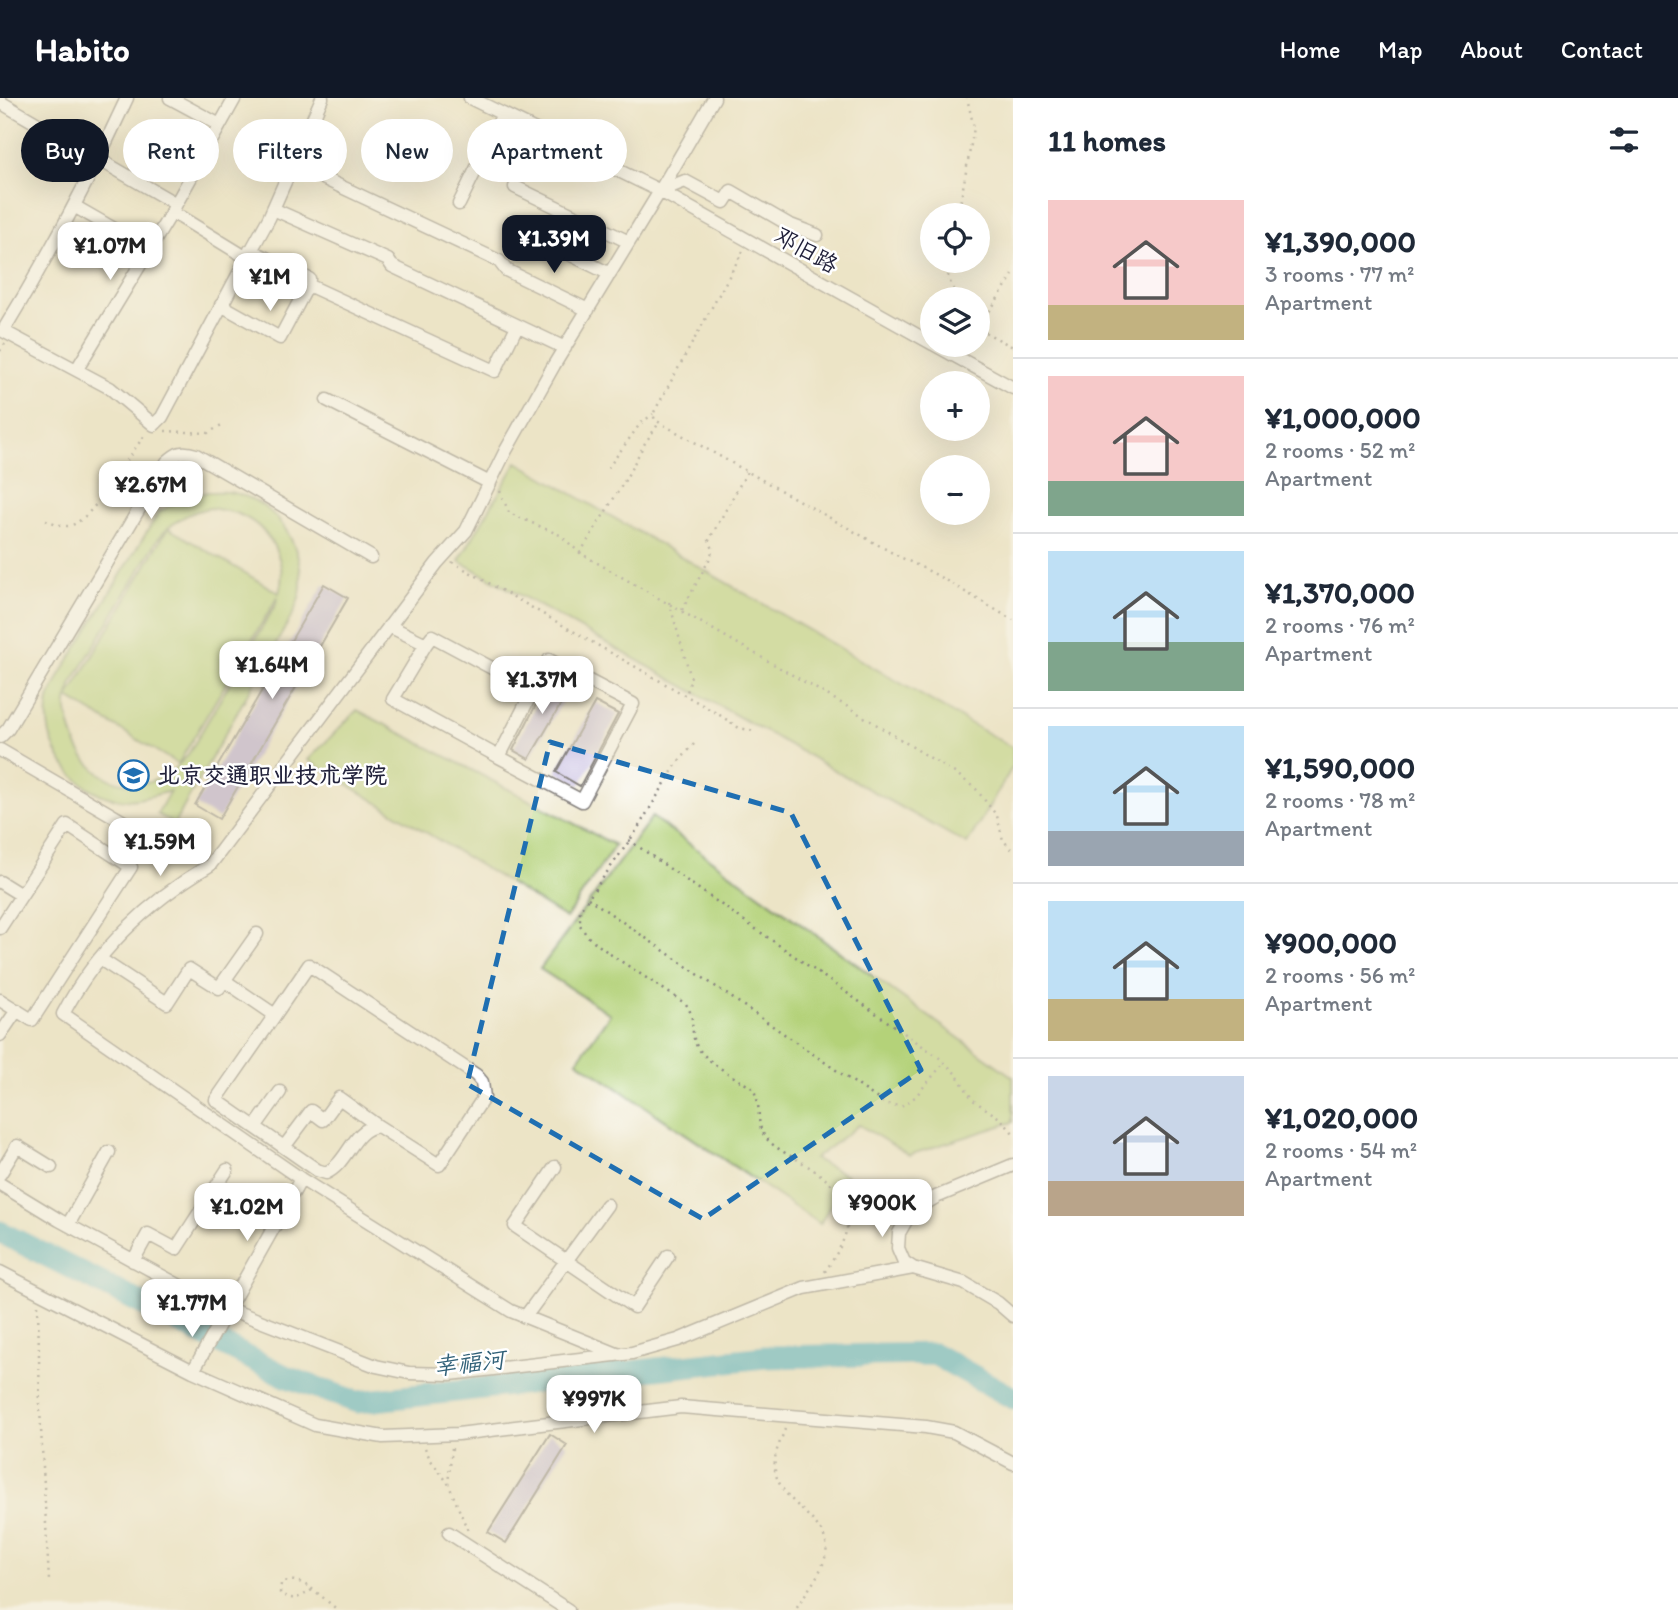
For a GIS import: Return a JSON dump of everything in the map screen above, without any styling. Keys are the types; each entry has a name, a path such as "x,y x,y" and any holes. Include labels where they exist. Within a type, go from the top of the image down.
{"street":[{"path":"109,136 127,98"},
{"path":"170,98 220,125"},
{"path":"77,369 174,208 235,98"},
{"path":"313,119 322,98"},
{"path":"617,1354 510,1311 301,1179 63,1014 78,986 127,926 186,879 210,865 389,626 466,531 565,348 714,98"},
{"name":"邓旧路","path":"475,99 660,191 920,336"},
{"path":"0,102 29,119"},
{"path":"460,204 503,114"},
{"path":"109,166 249,254 309,279 280,338 221,305"},
{"path":"660,191 685,181 724,202 731,191 788,224 817,235"},
{"path":"86,182 38,273 3,331 110,388 154,425 162,417 285,182"},
{"path":"331,182 499,261 506,270 588,310"},
{"path":"515,187 629,242"},
{"path":"74,206 149,249"},
{"path":"273,209 388,260 392,267 565,348"},
{"path":"512,226 610,274"},
{"path":"308,285 495,371 517,326"},
{"name":"邓旧路","path":"957,357 1013,388"},
{"path":"327,400 490,483"},
{"path":"0,737 8,729 167,462 176,453 186,451 195,454 371,557"},
{"path":"389,626 426,644"},
{"path":"499,757 549,660 633,704 582,801 499,757 393,699 432,636 533,690"},
{"path":"0,750 172,850 199,852"},
{"path":"0,928 67,825 131,867 32,1020 0,1000"},
{"path":"0,882 21,895"},
{"path":"100,959 167,1003 190,969 219,988 257,934"},
{"path":"284,1147 311,1111 323,1120 339,1098 439,1165 485,1097 476,1075 309,965 216,1100 317,1170 326,1173 336,1168 363,1130 378,1126"},
{"path":"225,981 275,1015"},
{"path":"0,1035 17,1010"},
{"path":"255,1128 280,1092"},
{"path":"0,1174 17,1146 51,1167"},
{"path":"63,1223 109,1152"},
{"path":"1013,1165 936,1197 911,1212 899,1233 898,1248 904,1262 913,1268 964,1283 998,1303 1013,1316"},
{"path":"555,1167 515,1226 634,1307 668,1256"},
{"path":"133,1261 148,1234 176,1249 227,1170"},
{"path":"193,1371 301,1179"},
{"path":"0,1184 63,1223 228,1310 376,1366 409,1373 450,1374 617,1354 678,1340 804,1288 913,1268"},
{"path":"525,1317 607,1205"},
{"path":"0,1272 193,1371 315,1425 383,1437 453,1434 681,1407 926,1427 954,1432 1013,1463"},
{"path":"449,1533 568,1610"}],"path":[{"path":"960,203 974,128 967,98"},
{"path":"608,468 640,424 653,414 748,242"},
{"path":"990,310 1013,275"},
{"path":"990,334 1013,346"},
{"path":"653,414 659,423 933,573 1013,620"},
{"path":"46,520 68,526 79,522 99,502 139,442 154,425 162,432 208,433 225,423"},
{"path":"580,553 659,423"},
{"path":"682,610 710,558 713,549 709,540 747,472"},
{"path":"490,483 498,487 509,513 561,535 580,553 848,706 957,775 976,789 997,816 1003,840 1013,851"},
{"path":"443,557 739,728 755,731"},
{"path":"669,602 691,678 686,696"},
{"path":"694,744 676,765 629,840 580,910 580,925 587,936 610,954 686,1004 692,1014 693,1034 699,1052 752,1088 756,1094 760,1104 761,1131 765,1138 829,1179 844,1198 848,1212 846,1233 834,1258 814,1286"},
{"path":"629,840 944,1063 956,1074 973,1100 1001,1119 1013,1133"},
{"path":"588,898 885,1104 901,1106 915,1097 944,1063"},
{"path":"38,1292 40,1409 49,1581"},
{"path":"790,1415 775,1458 775,1469 786,1496 810,1517 826,1539 827,1552 794,1610"},
{"path":"448,1483 453,1434"},
{"path":"420,1435 430,1459 448,1483 474,1548"},
{"path":"312,1590 299,1598 289,1599 280,1592 281,1584 294,1579 312,1590 338,1610"}],"highlighted area":[{"path":"550,742 791,813 921,1070 703,1219 467,1084"}],"green space":[{"path":"517,462 1013,748 1013,766 967,844 459,561"},
{"path":"207,492 227,492 249,498 263,506 274,515 292,540 301,586 294,612 174,824 157,814 170,791 150,797 116,799 100,794 74,776 55,749 48,717 49,700 60,675 159,512 182,499","holes":["211,508 235,513 249,520 267,536 279,557 279,593 168,528 181,518","168,529 69,696 71,685 158,539","278,596 276,604 189,753 173,770 156,780 137,784 120,782 103,776 89,763 77,746 70,725 68,698 178,764"]},
{"path":"357,710 615,845 566,918 308,760"},
{"path":"652,817 1013,1077 1013,1122 909,1155 859,1125 814,1159 847,1175 820,1224 577,1061 610,1014 540,969"}],"building":[{"path":"324,584 348,598 219,819 195,805"},
{"path":"551,675 571,687 529,759 513,750"},
{"path":"595,702 618,714 580,786 556,772"},
{"path":"550,1434 567,1445 506,1543 488,1532"}],"waterway":[{"name":"幸福河","path":"0,1232 287,1377 357,1402 765,1357 934,1354 1013,1398"}],"place":[{"name":"北京交通职业技术学院","path":"134,775"}]}
